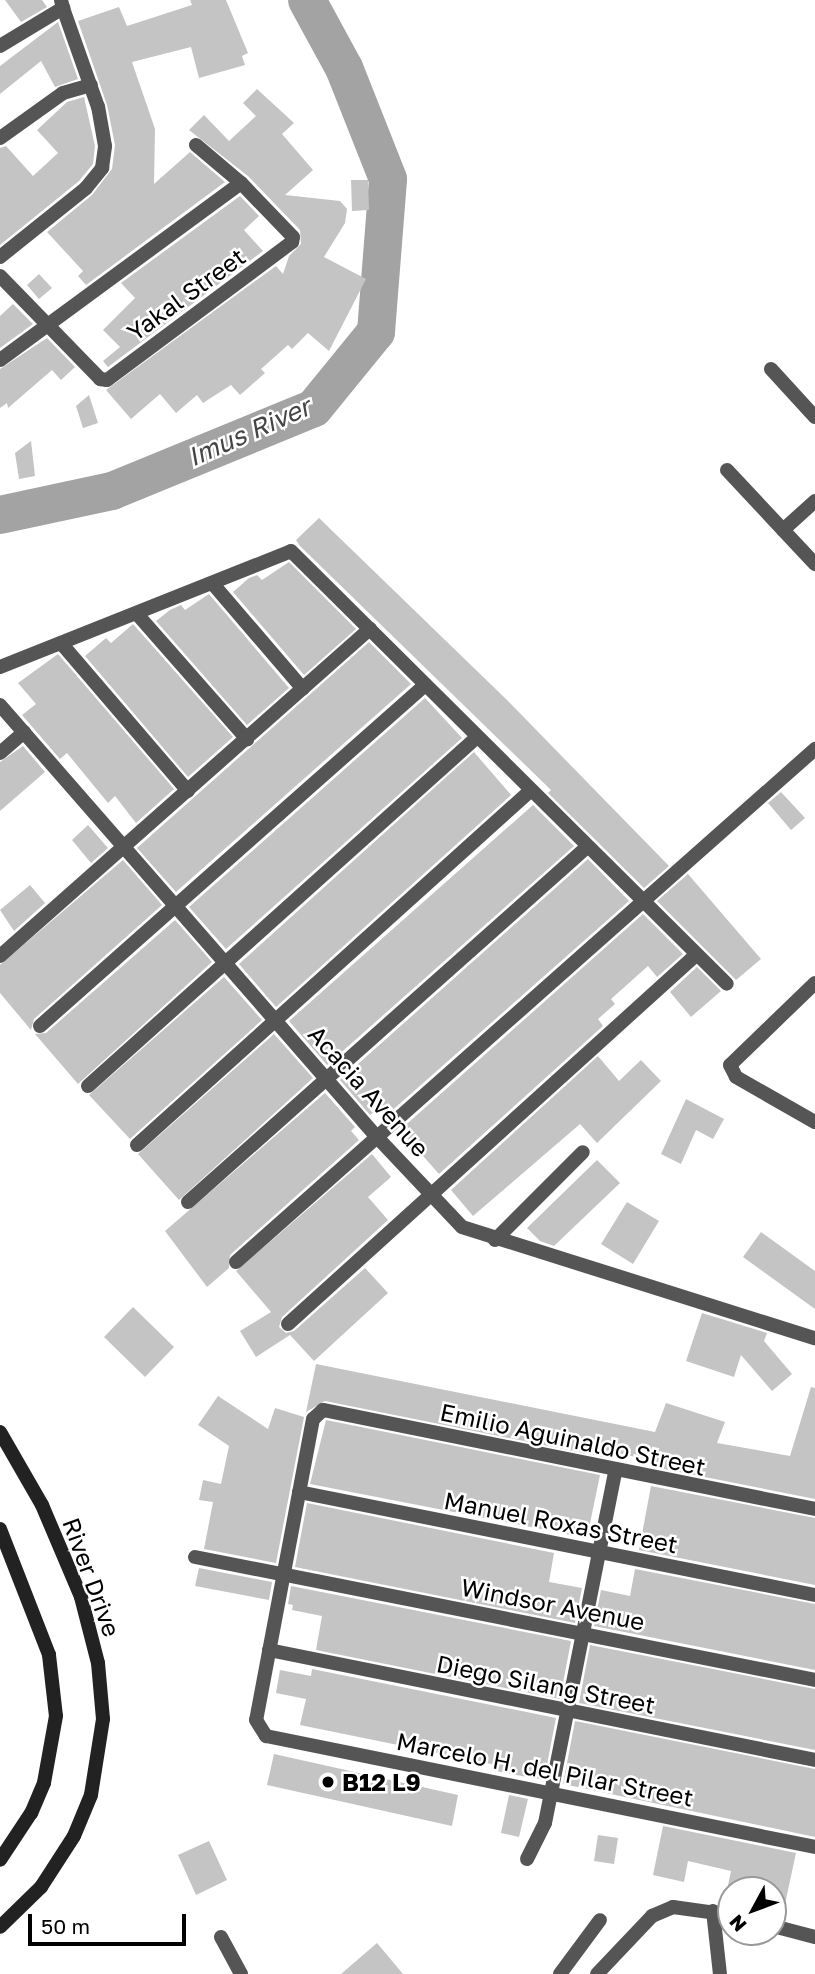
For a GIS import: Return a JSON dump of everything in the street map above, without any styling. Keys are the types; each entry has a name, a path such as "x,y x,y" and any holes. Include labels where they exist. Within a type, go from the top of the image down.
{"street":[{"path":"0,46 62,4 90,85 105,146 102,168 86,188 0,257"},
{"path":"0,138 63,93 90,85"},
{"path":"0,360 241,183 196,145"},
{"name":"Yakal Street","path":"48,326 100,379 107,380 289,247 293,237 241,183"},
{"path":"0,276 48,326"},
{"path":"771,369 815,417"},
{"path":"727,470 815,564"},
{"path":"783,530 815,501"},
{"path":"0,667 214,584 291,551 476,738 727,984"},
{"path":"214,584 303,689"},
{"path":"137,614 247,739"},
{"path":"0,956 370,629"},
{"path":"61,643 188,791"},
{"path":"40,1026 425,685"},
{"name":"Acacia Avenue","path":"0,705 376,1136 462,1227 495,1240 815,1338"},
{"path":"0,753 24,732"},
{"path":"88,1086 476,738"},
{"path":"236,1262 376,1136 645,904 765,789 815,749"},
{"path":"137,1145 530,791"},
{"path":"188,1202 587,847"},
{"path":"288,1324 433,1196 696,955"},
{"path":"815,983 730,1065 736,1077 815,1122"},
{"path":"495,1240 583,1152"},
{"name":"Emilio Aguinaldo Street","path":"299,1492 313,1419 323,1410 615,1472 815,1509"},
{"name":"River Drive","path":"0,1432 42,1505 81,1597 98,1663 103,1719 90,1795 74,1836 47,1879 0,1927"},
{"path":"527,1859 545,1823 615,1472"},
{"path":"269,1650 299,1492"},
{"name":"Manuel Roxas Street","path":"299,1492 598,1554 815,1595"},
{"path":"0,1529 49,1655 56,1716 44,1783 18,1837 0,1860"},
{"name":"Windsor Avenue","path":"195,1557 815,1680"},
{"name":"Diego Silang Street","path":"269,1650 815,1760"},
{"name":"Marcelo H. del Pilar Street","path":"269,1650 256,1720 266,1736 815,1847"},
{"path":"597,1974 652,1916 673,1907 717,1911"},
{"path":"713,1910 720,1974"},
{"path":"560,1974 600,1920"},
{"path":"787,1930 815,1937"},
{"path":"221,1937 241,1974"}],"building":[{"path":"5,0 42,0 47,7 21,22"},
{"path":"190,0 226,0 248,53 242,56 245,65 199,78 191,47 132,62 155,129 154,184 190,152 225,182 86,285 78,276 83,271 47,232 92,195 112,169 115,145 107,105 78,21 119,7 127,26 192,5"},
{"path":"58,22 78,79 55,87 41,61 0,94 0,66"},
{"path":"257,89 294,123 282,134 313,170 285,195 340,201 347,209 345,223 324,257 366,279 329,351 308,333 292,349 288,345 261,369 265,373 240,395 231,385 203,403 197,395 176,413 160,394 131,419 106,390 276,266 283,274 289,256 301,244 300,230 248,176 189,130 204,115 229,141 256,116 243,103"},
{"path":"84,97 95,146 93,164 79,181 0,245 0,148 6,146 33,176 58,153 37,130 67,102"},
{"path":"351,180 368,180 369,210 352,211"},
{"path":"240,196 259,216 244,230 263,251 108,367 103,361 120,347 103,330 135,298 121,283"},
{"path":"39,274 52,288 39,299 27,285"},
{"path":"13,304 33,324 0,348 0,316"},
{"path":"47,338 75,367 61,380 52,370 8,408 7,403 0,408 0,369"},
{"path":"89,395 98,423 83,428 76,406"},
{"path":"31,441 35,476 19,479 15,453"},
{"path":"319,518 507,700 669,866 644,888 548,793 551,790 300,546 296,540"},
{"path":"289,562 356,629 304,675 233,592 249,578 257,575 262,580"},
{"path":"209,594 289,688 247,725 156,621 170,610 181,605 185,610"},
{"path":"133,624 233,737 188,777 85,656 106,638 111,643"},
{"path":"369,642 411,684 176,892 137,848"},
{"path":"58,654 174,789 136,823 115,796 108,803 67,753 60,759 22,715 36,704 18,683"},
{"path":"425,698 462,738 226,949 189,907"},
{"path":"23,746 45,772 0,811 0,762"},
{"path":"474,752 511,795 276,1007 239,964"},
{"path":"781,792 805,818 791,830 768,803"},
{"path":"533,805 574,846 327,1065 289,1021"},
{"path":"88,825 108,848 91,863 72,840"},
{"path":"588,859 629,901 387,1115 380,1106 370,1115 340,1080"},
{"path":"123,860 162,905 34,1019 31,1030 0,993 0,965"},
{"path":"688,874 761,959 736,980 657,901"},
{"path":"30,885 45,903 14,931 0,910"},
{"path":"643,914 683,954 657,977 648,966 611,999 615,1004 598,1019 603,1026 439,1174 400,1130"},
{"path":"175,920 212,962 78,1084 35,1034 46,1033"},
{"path":"697,967 721,991 691,1017 670,992"},
{"path":"224,977 262,1020 130,1139 89,1095"},
{"path":"274,1034 313,1078 179,1200 138,1154"},
{"path":"598,1056 619,1081 641,1060 661,1081 597,1143 580,1124 473,1216 451,1190"},
{"path":"325,1093 355,1127 351,1131 359,1140 230,1255 229,1268 207,1287 165,1231"},
{"path":"686,1099 724,1119 713,1139 696,1130 681,1164 661,1154"},
{"path":"372,1154 391,1177 368,1197 388,1220 282,1317 279,1327 286,1333 294,1331 365,1268 388,1293 314,1361 290,1335 256,1357 240,1331 271,1312 236,1271"},
{"path":"597,1160 620,1183 554,1246 540,1241 527,1228"},
{"path":"627,1202 659,1221 633,1264 601,1244"},
{"path":"761,1232 815,1271 815,1309 743,1257"},
{"path":"133,1307 174,1347 145,1377 104,1337"},
{"path":"702,1313 767,1333 764,1341 792,1374 772,1391 741,1355 734,1377 686,1361"},
{"path":"316,1364 655,1432 666,1403 725,1422 717,1443 790,1456 811,1387 815,1388 815,1499 654,1467 656,1461 605,1450 603,1457 325,1401 306,1412"},
{"path":"218,1396 268,1429 275,1408 304,1417 276,1563 204,1549 213,1502 199,1500 203,1480 221,1484 229,1446 198,1425"},
{"path":"326,1420 600,1475 587,1538 310,1484"},
{"path":"651,1486 815,1518 815,1585 639,1550"},
{"path":"307,1503 554,1553 549,1582 582,1588 575,1623 295,1567"},
{"path":"199,1568 272,1582 269,1600 195,1586"},
{"path":"635,1569 815,1604 815,1670 594,1626 601,1590 630,1596"},
{"path":"291,1586 571,1641 560,1699 316,1650 322,1616 292,1610 293,1605 288,1604"},
{"path":"590,1645 815,1689 815,1750 579,1703"},
{"path":"312,1669 556,1718 544,1780 495,1771 496,1765 300,1725 306,1699 276,1693 280,1670 311,1676"},
{"path":"575,1721 815,1769 815,1837 563,1784"},
{"path":"274,1754 458,1795 452,1826 267,1785"},
{"path":"509,1795 528,1799 519,1837 501,1833"},
{"path":"663,1826 796,1853 787,1895 787,1876 730,1876 731,1871 688,1861 684,1882 653,1875"},
{"path":"598,1835 618,1838 614,1864 594,1861"},
{"path":"209,1841 227,1880 196,1895 178,1855"},
{"path":"377,1943 403,1974 341,1974"}],"waterway":[{"name":"Imus River","path":"0,515 112,491 314,408 376,332 388,179 344,68 307,0"}],"place":[{"name":"B12 L9","path":"328,1782"}]}
